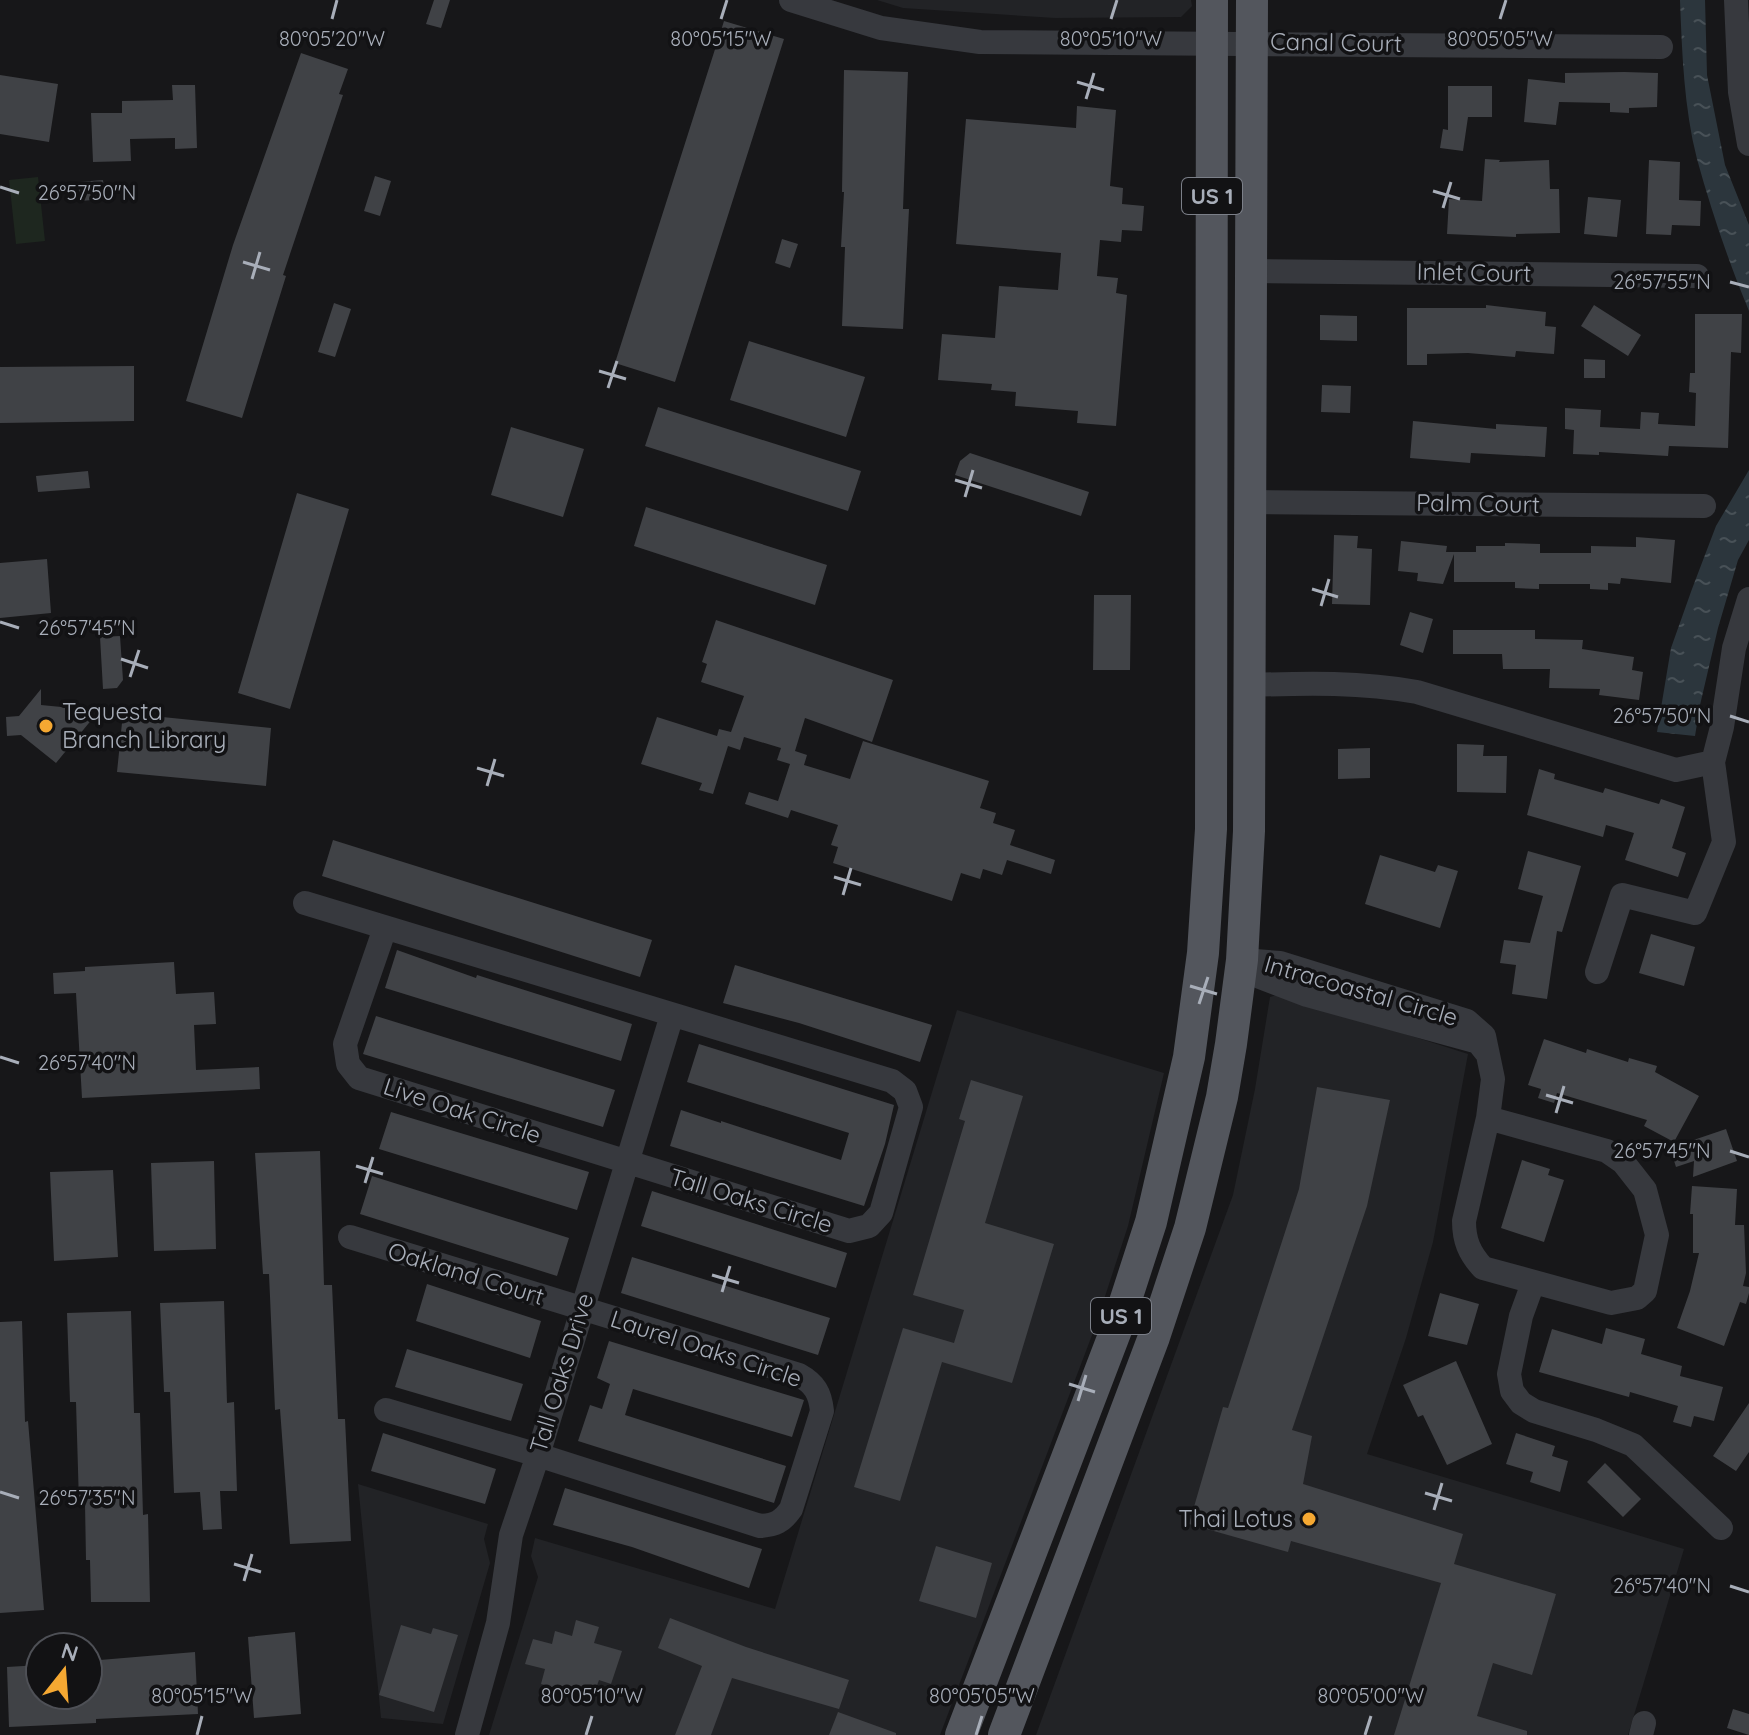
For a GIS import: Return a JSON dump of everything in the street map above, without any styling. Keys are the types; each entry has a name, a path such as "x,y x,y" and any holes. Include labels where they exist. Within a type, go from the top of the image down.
{"main road":[{"name":"US 1","path":"961,1735 1139,1265 1177,1117 1197,996 1207,906 1211,829 1212,0"},
{"name":"US 1","path":"1004,1735 1154,1337 1190,1228 1217,1122 1231,1044 1242,960 1249,831 1252,0"},
{"path":"1212,435 1230,476 1240,492 1252,502"},
{"path":"1212,506 1234,532 1251,565"},
{"path":"1207,906 1222,947 1242,960"},
{"path":"1197,996 1210,1005 1231,1044"},
{"path":"1139,1265 1152,1290 1154,1337"}],"street":[{"name":"Canal Court","path":"791,0 881,28 968,41 1661,47"},
{"path":"1736,0 1740,92 1749,144"},
{"name":"Inlet Court","path":"1251,271 1697,276"},
{"name":"Palm Court","path":"1252,502 1704,506"},
{"path":"1597,972 1622,895 1695,913 1724,842 1713,762 1719,743 1734,648 1749,599"},
{"path":"1251,685 1322,682 1417,692 1676,770 1713,762"},
{"path":"305,903 672,1015"},
{"name":"Live Oak Circle","path":"385,928 345,1044 348,1064 359,1078 626,1163"},
{"name":"Intracoastal Circle","path":"1242,960 1280,963 1467,1021 1484,1036 1493,1079 1488,1118 1464,1221 1467,1247 1483,1268 1611,1303 1637,1298 1645,1291 1657,1235 1649,1200 1632,1171 1607,1151 1488,1118"},
{"name":"Tall Oaks Circle","path":"626,1163 849,1231 869,1226 881,1213 911,1107 905,1091 892,1081 672,1015"},
{"name":"Tall Oaks Drive","path":"467,1735 498,1623 511,1535 672,1015"},
{"name":"Oakland Court","path":"350,1237 581,1310"},
{"path":"1533,1283 1521,1316 1509,1374 1512,1391 1521,1403 1534,1411 1633,1445 1721,1528"},
{"name":"Laurel Oaks Circle","path":"538,1455 760,1526 773,1525 785,1518 791,1509 822,1411 820,1397 812,1383 799,1375 581,1310"},
{"path":"386,1410 538,1455"}],"shaded area":[{"path":"877,0 1191,0 1192,6 1181,17 1055,18 903,8"},
{"path":"38,177 45,241 16,244 9,180"},
{"path":"1280,994 1468,1054 1433,1242 1406,1338 1367,1454 1684,1549 1628,1735 1036,1735 1233,1195 1270,997"},
{"path":"957,1010 1164,1073 1128,1226 1094,1330 940,1735 489,1735 538,1577 531,1556 535,1538 775,1609"},
{"path":"358,1484 488,1524 484,1539 490,1563 443,1724 381,1718"}],"water":[{"path":"1680,0 1705,0 1707,75 1725,165 1749,225 1749,311 1714,217 1697,159 1684,80"},
{"path":"1749,470 1749,540 1738,560 1718,628 1695,736 1657,732 1671,648 1716,526"}],"building":[{"path":"434,0 450,0 441,28 426,24"},
{"path":"724,21 784,39 675,382 615,363"},
{"path":"301,53 348,69 339,94 343,95 283,275 286,276 242,418 186,401 233,245"},
{"path":"844,70 908,72 903,209 909,209 903,329 842,326"},
{"path":"1565,73 1658,73 1657,107 1629,108 1629,113 1610,112 1610,103 1559,102 1556,125 1524,122 1528,79 1565,83"},
{"path":"0,75 58,84 49,142 0,134"},
{"path":"172,85 195,85 197,148 175,149 175,138 130,139 131,161 93,162 91,113 122,113 122,101 173,100"},
{"path":"1448,86 1492,86 1492,117 1468,117 1463,151 1440,148 1443,129 1448,130"},
{"path":"1077,106 1116,110 1110,186 1123,188 1122,204 1144,206 1142,231 1122,230 1121,242 1100,240 1097,276 1118,278 1116,293 1127,295 1116,426 1077,423 1078,411 1015,406 1016,392 991,390 992,384 938,380 942,334 995,338 999,286 1058,290 1061,253 956,244 966,119 1076,128"},
{"path":"1485,159 1499,162 1549,160 1550,189 1559,189 1560,233 1516,234 1516,237 1447,234 1449,199 1482,201"},
{"path":"1649,160 1680,162 1679,200 1701,201 1700,226 1672,225 1671,235 1646,234"},
{"path":"375,176 391,181 380,216 364,211"},
{"path":"103,180 105,199 80,201 78,182"},
{"path":"1588,197 1621,200 1617,237 1584,234"},
{"path":"782,239 798,244 790,268 775,263"},
{"path":"334,303 351,309 335,357 318,352"},
{"path":"1486,305 1546,312 1545,326 1556,327 1554,354 1516,351 1515,357 1427,354 1427,365 1407,365 1407,308 1486,308"},
{"path":"1594,305 1641,335 1628,356 1581,326"},
{"path":"1695,314 1742,314 1741,353 1731,352 1728,448 1669,446 1668,456 1599,452 1599,455 1573,454 1574,430 1565,429 1565,408 1601,410 1600,427 1640,429 1641,412 1659,413 1658,424 1695,426 1696,393 1689,392 1690,373 1695,373"},
{"path":"1320,315 1357,316 1357,341 1320,340"},
{"path":"749,341 865,377 846,437 730,400"},
{"path":"1584,359 1605,360 1605,378 1584,378"},
{"path":"134,366 134,421 0,423 0,367"},
{"path":"1322,385 1351,386 1350,413 1321,412"},
{"path":"658,407 861,471 848,511 645,446"},
{"path":"1413,421 1496,429 1496,424 1547,427 1545,457 1471,453 1470,463 1410,458"},
{"path":"511,427 584,449 563,517 491,495"},
{"path":"970,453 1089,492 1081,516 955,475 960,461"},
{"path":"88,471 90,488 38,492 36,476"},
{"path":"297,493 349,509 290,709 238,693"},
{"path":"646,507 827,565 815,605 634,546"},
{"path":"1334,535 1358,536 1357,548 1372,549 1370,605 1332,604"},
{"path":"1636,537 1675,540 1671,583 1621,578 1620,584 1608,583 1608,590 1590,589 1590,584 1539,584 1539,589 1515,588 1515,582 1454,582 1454,554 1443,584 1417,581 1418,573 1398,571 1401,541 1447,546 1446,552 1476,552 1476,546 1505,546 1505,543 1540,544 1540,553 1591,553 1591,546 1636,547"},
{"path":"47,559 51,613 0,618 0,563"},
{"path":"1094,595 1131,595 1130,670 1093,670"},
{"path":"1410,612 1433,619 1423,653 1400,645"},
{"path":"716,620 893,680 872,742 805,718 795,751 807,755 804,765 850,779 863,741 989,781 980,808 996,813 993,823 1015,830 1010,845 1055,860 1051,874 1007,860 1002,875 983,869 980,879 961,873 952,901 833,863 838,847 831,845 838,825 791,810 788,818 745,804 749,792 778,801 790,764 777,760 781,748 744,737 740,750 728,746 713,794 699,790 702,783 641,764 657,717 717,736 719,729 731,732 744,696 701,682 707,664 702,662"},
{"path":"1453,630 1535,630 1535,639 1583,640 1582,649 1634,657 1632,670 1643,672 1639,700 1599,695 1600,689 1549,688 1550,669 1503,669 1502,654 1453,654"},
{"path":"120,636 123,680 117,688 103,689 100,637"},
{"name":"Tequesta Branch Library","path":"41,689 41,705 82,709 93,718 56,763 21,735 7,736 6,717 19,716"},
{"path":"123,713 271,728 266,786 117,772"},
{"path":"1457,744 1484,745 1483,756 1507,756 1506,793 1457,792"},
{"path":"1370,748 1370,778 1338,779 1338,749"},
{"path":"1539,769 1555,774 1554,779 1603,793 1605,788 1659,804 1661,799 1685,807 1672,848 1686,853 1678,877 1625,860 1634,833 1606,825 1603,837 1527,815"},
{"path":"333,840 652,940 640,977 322,876"},
{"path":"1528,851 1581,866 1562,932 1557,931 1547,999 1512,994 1516,965 1500,963 1504,940 1530,943 1543,896 1518,889"},
{"path":"1380,855 1435,872 1438,865 1458,871 1440,928 1365,904"},
{"path":"1651,934 1695,947 1684,986 1639,973"},
{"path":"397,950 476,978 477,975 632,1024 621,1061 385,988"},
{"path":"174,962 176,994 214,992 216,1024 194,1025 196,1070 259,1067 260,1089 82,1098 76,993 54,994 53,973 85,971 85,967"},
{"path":"735,965 932,1025 920,1062 799,1023 723,1003"},
{"path":"376,1016 615,1090 603,1127 363,1054"},
{"path":"1544,1039 1586,1053 1587,1049 1628,1062 1629,1058 1657,1066 1655,1072 1699,1096 1674,1142 1644,1126 1647,1120 1557,1093 1554,1103 1538,1098 1541,1089 1528,1085"},
{"path":"699,1044 894,1105 885,1144 864,1206 670,1146 681,1110 841,1160 849,1133 687,1082"},
{"path":"971,1080 1023,1096 985,1223 1054,1244 1012,1383 942,1362 900,1501 854,1487 903,1328 954,1343 964,1310 913,1295 965,1121 959,1119"},
{"path":"1317,1087 1390,1100 1367,1206 1292,1430 1312,1436 1303,1484 1463,1534 1454,1564 1556,1594 1532,1675 1493,1663 1477,1716 1527,1731 1527,1735 1394,1735 1441,1583 1291,1541 1288,1552 1189,1524 1223,1407 1228,1408 1299,1189"},
{"path":"391,1112 589,1172 577,1210 379,1149"},
{"path":"1726,1129 1737,1161 1693,1177 1694,1161 1676,1167 1670,1148"},
{"path":"320,1151 324,1285 332,1285 338,1419 345,1419 351,1541 290,1544 280,1409 275,1410 269,1274 263,1274 255,1153"},
{"path":"1522,1160 1550,1169 1548,1175 1564,1180 1544,1242 1501,1228"},
{"path":"214,1161 216,1249 154,1251 151,1163"},
{"path":"113,1170 118,1257 54,1261 50,1172"},
{"path":"372,1176 569,1238 557,1276 360,1214"},
{"path":"1692,1186 1737,1189 1735,1225 1744,1225 1746,1273 1743,1286 1749,1287 1749,1293 1746,1304 1740,1302 1724,1346 1677,1328 1699,1253 1693,1253 1693,1214 1690,1214"},
{"path":"652,1191 847,1253 836,1288 641,1226"},
{"path":"632,1257 830,1318 818,1355 621,1293"},
{"path":"427,1284 541,1321 530,1358 416,1321"},
{"path":"1440,1293 1479,1304 1467,1345 1428,1336"},
{"path":"224,1301 227,1403 234,1402 237,1491 220,1491 222,1529 203,1530 200,1492 174,1493 170,1392 164,1392 160,1303"},
{"path":"131,1311 134,1413 140,1413 143,1515 148,1514 150,1602 91,1602 90,1560 86,1560 85,1503 79,1503 76,1402 70,1402 67,1313"},
{"path":"22,1321 25,1422 28,1421 44,1610 0,1613 0,1322"},
{"path":"1606,1328 1645,1339 1641,1354 1682,1366 1680,1376 1723,1387 1714,1421 1694,1416 1691,1427 1673,1422 1678,1406 1630,1392 1629,1397 1539,1372 1552,1329 1602,1344"},
{"path":"609,1341 804,1400 792,1437 633,1389 625,1415 786,1466 774,1503 578,1441 590,1405 602,1409 610,1384 597,1378"},
{"path":"407,1349 523,1384 511,1421 395,1387"},
{"path":"1456,1361 1492,1444 1447,1465 1423,1415 1418,1417 1403,1385"},
{"path":"1749,1403 1749,1452 1736,1471 1713,1456"},
{"path":"383,1433 496,1469 485,1504 371,1471"},
{"path":"1516,1433 1555,1446 1552,1456 1568,1461 1560,1492 1530,1482 1533,1472 1506,1464"},
{"path":"1605,1463 1641,1499 1623,1517 1587,1482"},
{"path":"565,1488 762,1549 749,1588 632,1547 553,1525"},
{"path":"936,1546 992,1563 976,1618 919,1601"},
{"path":"670,1618 746,1647 849,1680 839,1709 732,1678 711,1735 675,1735 702,1666 658,1648"},
{"path":"576,1620 599,1627 594,1643 622,1651 611,1684 599,1680 592,1699 541,1684 545,1669 525,1664 533,1639 552,1644 555,1631 572,1636"},
{"path":"401,1625 431,1634 433,1628 458,1635 434,1712 379,1695"},
{"path":"295,1632 301,1714 254,1718 248,1637"},
{"path":"195,1652 198,1714 9,1727 7,1667 24,1666 24,1711 104,1711 104,1660"},
{"path":"1733,1709 1749,1714 1749,1735 1727,1728"},
{"path":"838,1712 896,1733 896,1735 829,1735"}],"place":[{"name":"Tequesta Branch Library","path":"46,726"},
{"name":"Thai Lotus","path":"1309,1519"}]}
